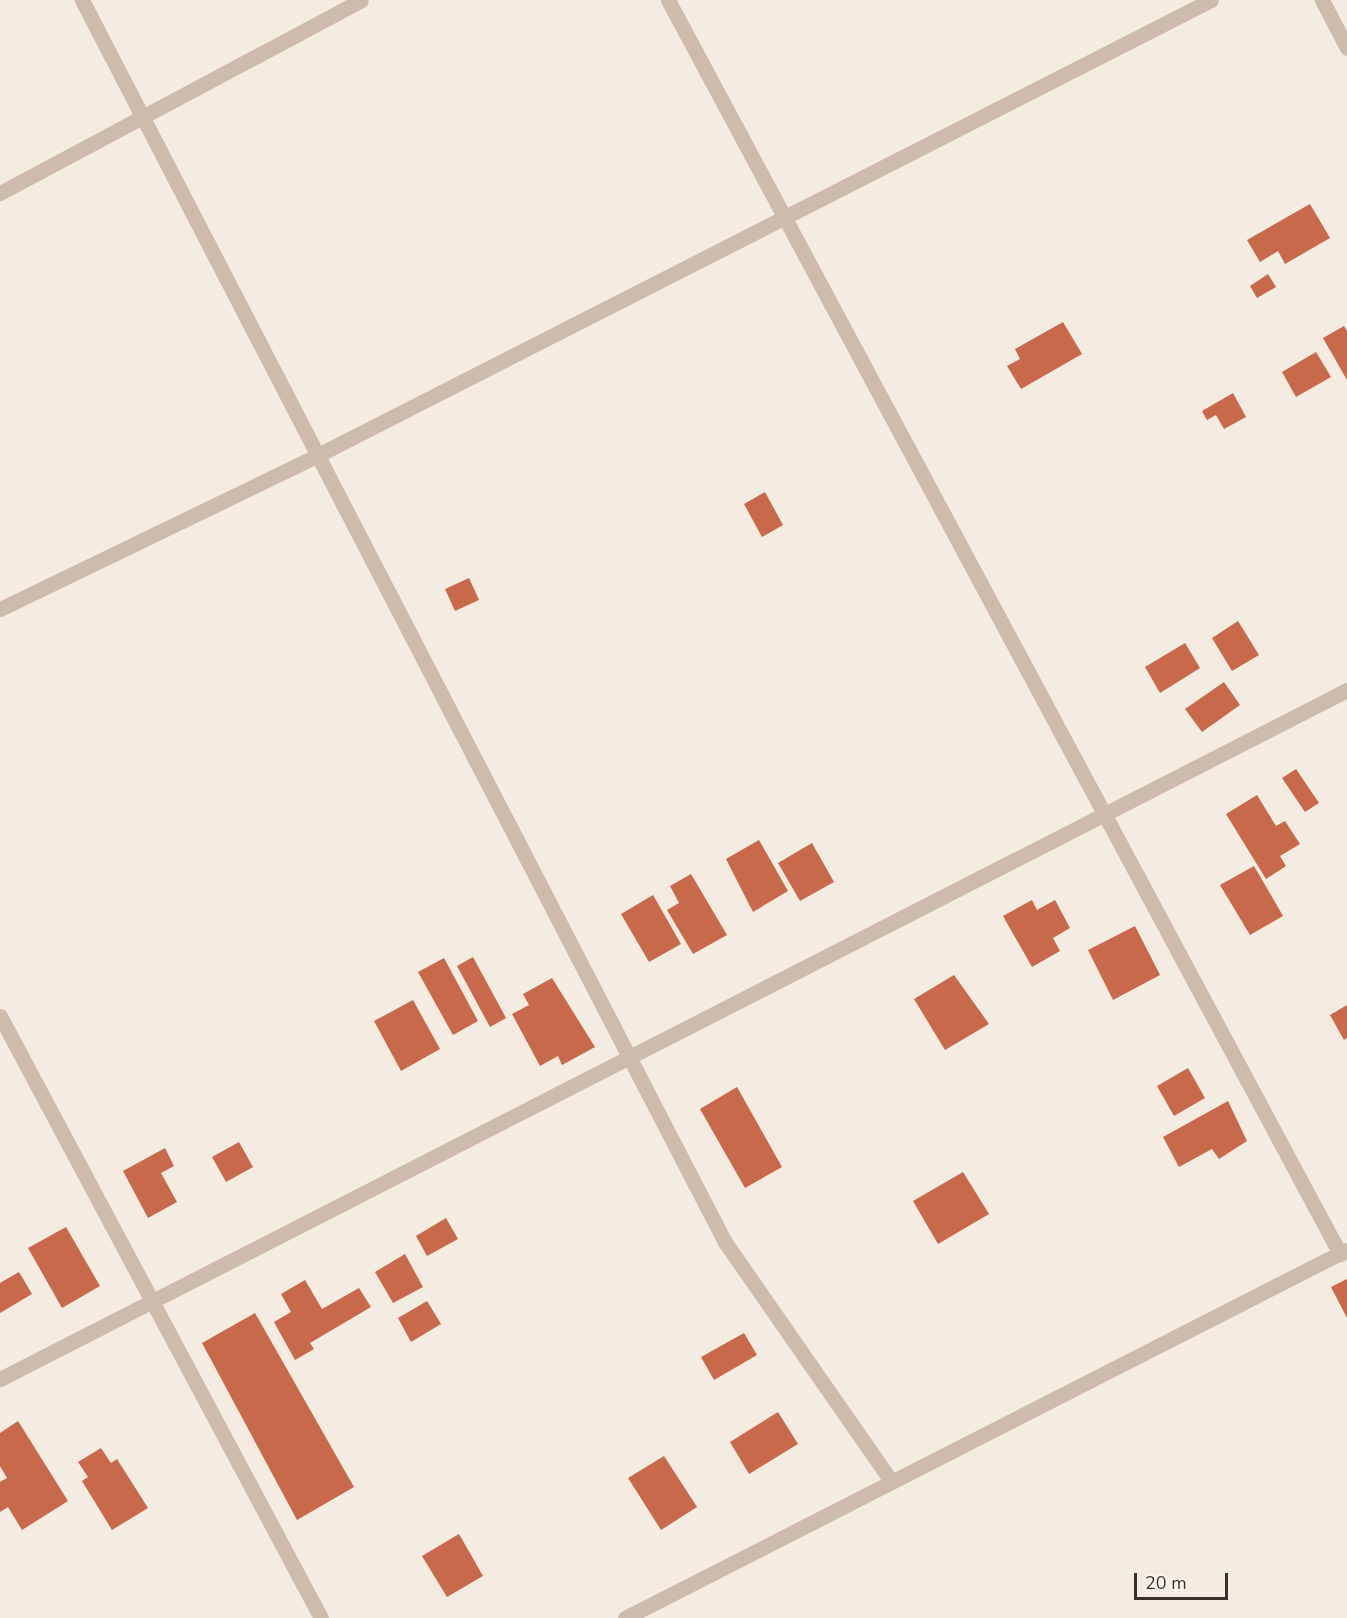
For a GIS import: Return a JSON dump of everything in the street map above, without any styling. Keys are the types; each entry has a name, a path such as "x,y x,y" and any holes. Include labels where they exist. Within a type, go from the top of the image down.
{"street":[{"path":"82,0 632,1055 725,1242 892,1482"},
{"path":"0,193 361,0"},
{"path":"625,1618 1343,1252 1101,816 668,0"},
{"path":"0,609 318,455 1211,0"},
{"path":"1322,0 1347,48"},
{"path":"0,1379 1347,690"},
{"path":"0,1016 321,1618"}],"building":[{"path":"1310,204 1330,238 1285,264 1278,251 1260,262 1247,240"},
{"path":"1268,274 1276,287 1257,298 1250,286"},
{"path":"1063,322 1082,354 1021,389 1007,366 1020,359 1015,349"},
{"path":"1344,326 1347,331 1347,380 1323,338"},
{"path":"1316,352 1331,377 1296,397 1282,372"},
{"path":"1233,393 1246,417 1224,429 1216,415 1207,420 1202,411"},
{"path":"765,492 783,525 762,537 744,504"},
{"path":"469,578 479,600 455,611 445,589"},
{"path":"1238,621 1259,655 1232,671 1212,638"},
{"path":"1185,643 1200,668 1160,693 1145,667"},
{"path":"1224,682 1240,705 1202,732 1185,709"},
{"path":"1296,769 1319,803 1305,812 1282,778"},
{"path":"1257,795 1276,826 1285,821 1300,844 1280,856 1286,866 1266,879 1226,814"},
{"path":"759,840 788,891 753,912 726,859"},
{"path":"812,843 834,882 800,901 778,863"},
{"path":"1254,866 1283,916 1250,935 1220,885"},
{"path":"691,874 727,935 693,954 667,910 679,903 670,886"},
{"path":"653,895 681,944 649,962 621,914"},
{"path":"1032,900 1037,910 1055,900 1070,928 1053,938 1060,951 1032,967 1003,916"},
{"path":"1135,926 1160,975 1113,1000 1088,950"},
{"path":"473,957 506,1018 490,1027 457,966"},
{"path":"444,958 478,1021 453,1035 418,972"},
{"path":"954,975 989,1024 945,1050 914,999"},
{"path":"552,978 595,1047 562,1065 558,1056 540,1066 512,1014 529,1005 523,994"},
{"path":"413,1000 440,1049 401,1071 374,1021"},
{"path":"1347,1005 1347,1038 1344,1040 1330,1015"},
{"path":"1188,1068 1205,1098 1174,1116 1157,1086"},
{"path":"737,1087 782,1167 745,1188 700,1109"},
{"path":"1228,1101 1247,1141 1219,1159 1212,1149 1179,1167 1163,1137"},
{"path":"239,1142 253,1167 226,1182 212,1157"},
{"path":"165,1148 174,1166 161,1173 177,1202 148,1218 123,1171"},
{"path":"963,1172 989,1214 938,1244 913,1201"},
{"path":"446,1218 458,1239 427,1256 416,1236"},
{"path":"66,1227 100,1286 62,1308 28,1248"},
{"path":"405,1254 423,1287 393,1303 375,1272"},
{"path":"19,1272 32,1294 0,1313 0,1283"},
{"path":"1347,1279 1347,1318 1331,1287"},
{"path":"305,1280 322,1309 359,1288 371,1307 310,1343 314,1349 295,1360 274,1322 291,1312 281,1294"},
{"path":"427,1301 441,1324 411,1342 398,1318"},
{"path":"255,1313 354,1487 297,1520 202,1343"},
{"path":"744,1333 757,1355 714,1380 701,1357"},
{"path":"778,1412 798,1444 749,1474 730,1442"},
{"path":"18,1421 68,1501 22,1530 8,1507 0,1512 0,1482 7,1478 0,1466 0,1433"},
{"path":"101,1448 111,1463 117,1459 148,1508 112,1530 82,1481 88,1477 78,1462"},
{"path":"664,1456 697,1507 661,1530 628,1478"},
{"path":"459,1534 483,1576 447,1597 422,1556"}]}
